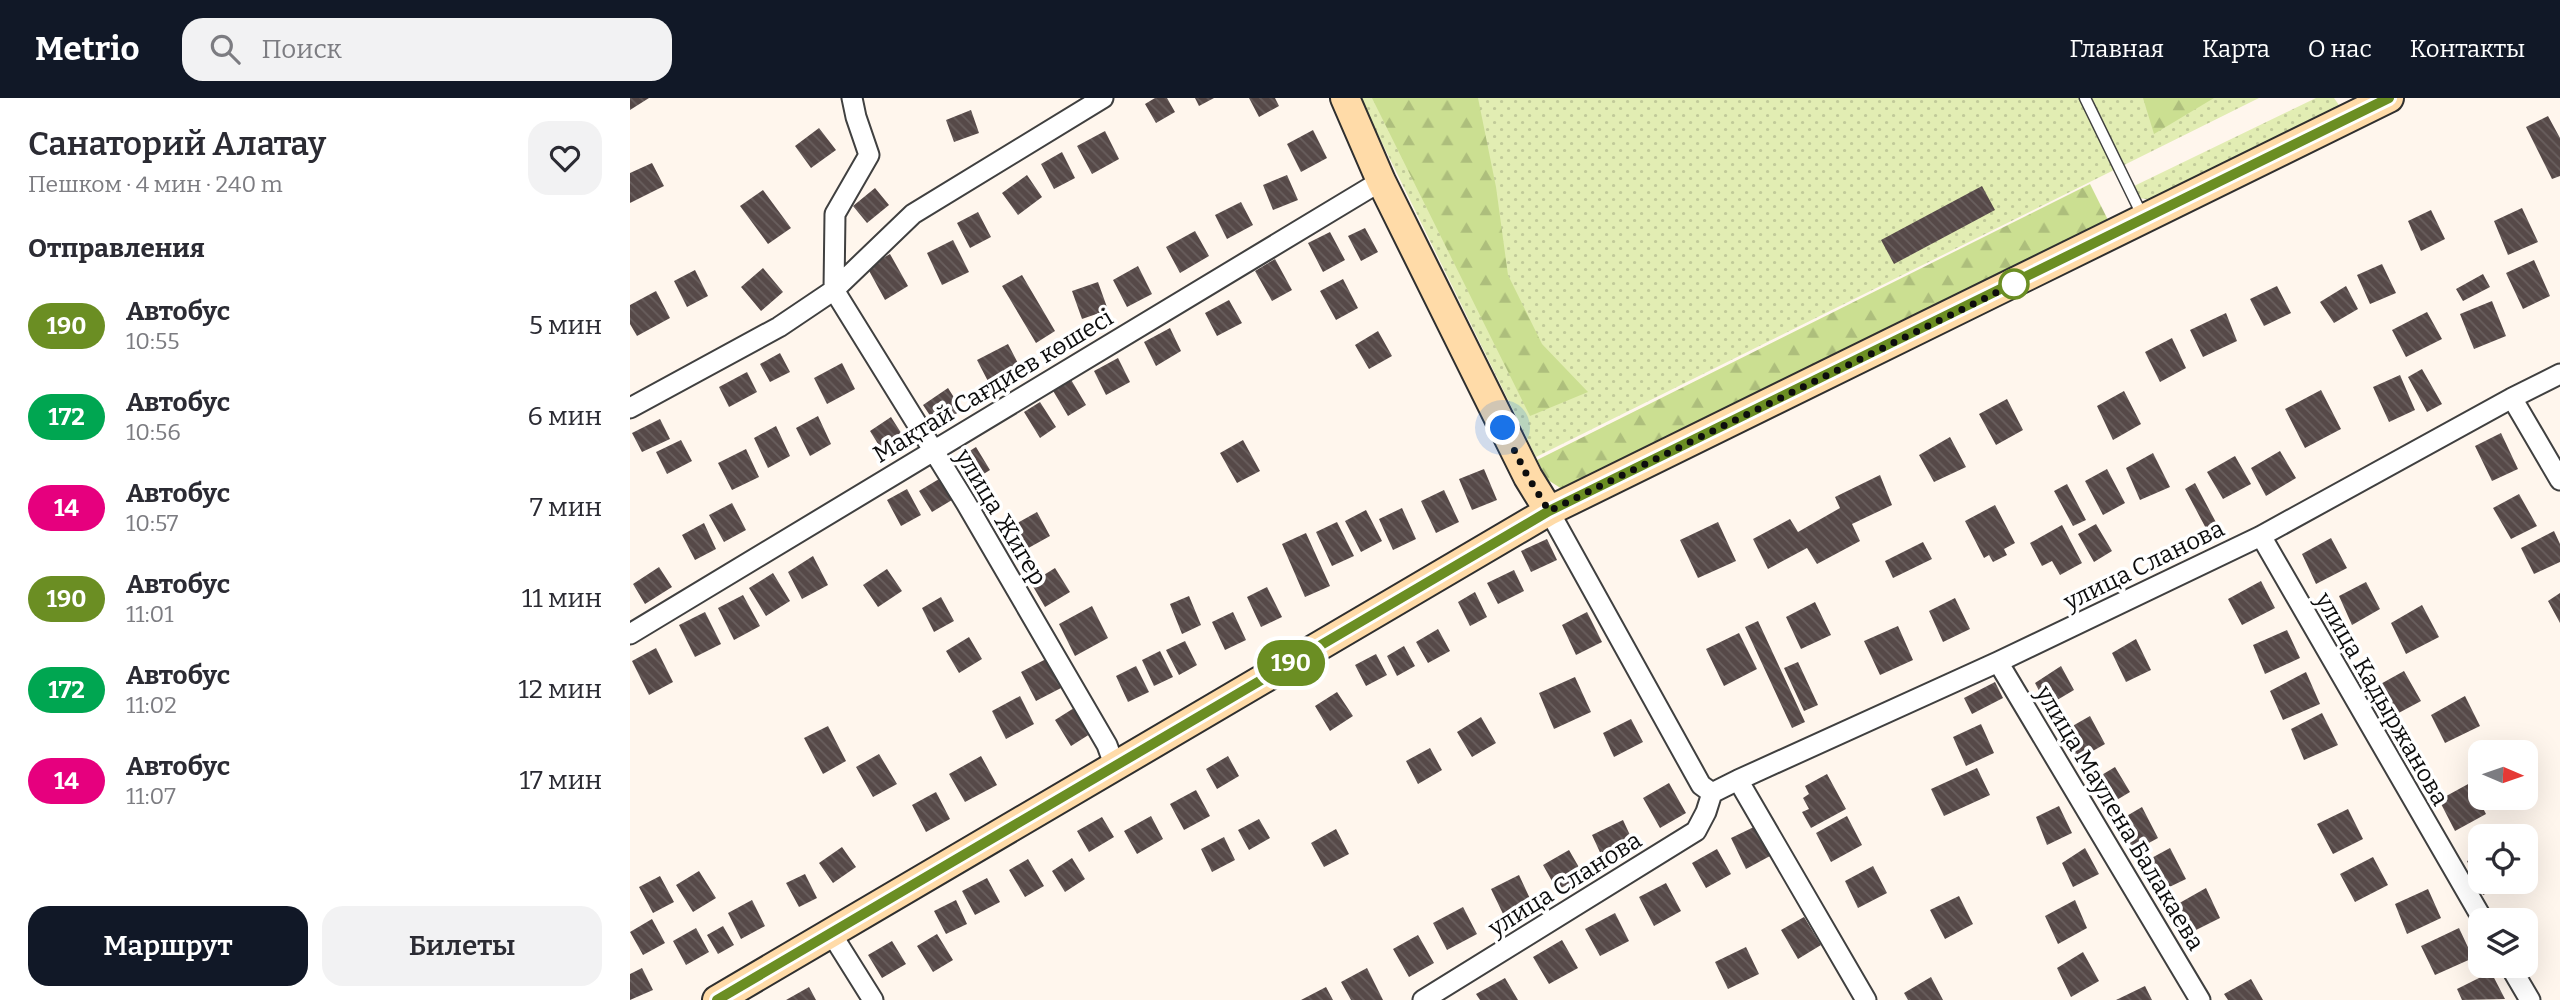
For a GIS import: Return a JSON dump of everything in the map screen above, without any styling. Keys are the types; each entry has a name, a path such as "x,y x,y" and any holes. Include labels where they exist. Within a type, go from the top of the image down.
{"main road":[{"path":"1345,98 1381,181 1528,477 1549,511"},
{"path":"717,1000 1549,511 2389,98"}],"street":[{"path":"834,290 835,214 869,155 852,98"},
{"path":"630,408 779,327 834,290 913,215 1103,98"},
{"name":"Мақтай Сағдиев көшесі","path":"630,634 1381,181"},
{"name":"улица Жигер","path":"834,290 933,450 1100,734 1115,766"},
{"name":"улица Сланова","path":"1423,1000 1696,831 1712,793 1998,662 2261,536 2560,374"},
{"path":"2512,398 2560,480"},
{"path":"1549,511 1701,785 1712,793"},
{"name":"улица Кадыржанова","path":"2261,536 2476,908"},
{"name":"улица Маулена Балакаева","path":"1998,662 2200,1000"},
{"path":"1738,780 1866,1000"},
{"path":"831,933 873,1000"},
{"path":"2517,978 2530,1000"}],"lane":[{"path":"2085,98 2144,219"}],"green space":[{"path":"1360,98 2259,98 1536,457"},
{"path":"1372,98 1478,98 1496,187 1508,275 1542,344 1588,392 1530,416"},
{"path":"2143,98 2214,98 2154,134"},
{"path":"2316,98 2334,98 2341,108 2154,200 2138,198 2132,187"},
{"path":"2090,184 2108,220 1562,489 1548,480 1537,460"}],"building":[{"path":"630,98 649,98 630,110"},
{"path":"1155,98 1167,98 1175,112 1156,123 1145,104"},
{"path":"1195,98 1214,98 1199,106"},
{"path":"1249,98 1275,98 1279,106 1259,117"},
{"path":"971,110 979,133 954,142 946,120"},
{"path":"2548,116 2560,138 2560,176 2552,179 2526,127"},
{"path":"819,128 836,150 811,168 795,146"},
{"path":"1313,130 1327,158 1301,172 1287,144"},
{"path":"1105,131 1119,159 1092,174 1077,146"},
{"path":"1062,152 1075,178 1054,189 1041,164"},
{"path":"652,163 664,186 630,203 630,173"},
{"path":"1027,175 1042,197 1018,215 1002,193"},
{"path":"1287,175 1298,200 1273,210 1263,185"},
{"path":"1982,186 1995,210 1894,264 1881,240"},
{"path":"875,188 889,205 867,223 853,206"},
{"path":"763,190 791,228 768,244 740,206"},
{"path":"1241,202 1253,225 1227,239 1215,215"},
{"path":"2522,208 2538,242 2508,255 2494,221"},
{"path":"2431,210 2445,239 2421,251 2408,221"},
{"path":"978,212 991,237 970,248 957,223"},
{"path":"1365,228 1378,252 1361,261 1348,236"},
{"path":"1195,231 1209,256 1180,273 1166,247"},
{"path":"1330,232 1345,260 1323,272 1308,243"},
{"path":"953,240 969,272 942,285 927,253"},
{"path":"890,254 908,286 885,300 867,267"},
{"path":"1275,259 1292,290 1272,301 1255,271"},
{"path":"2534,260 2550,296 2523,309 2506,273"},
{"path":"2382,264 2396,293 2370,304 2357,275"},
{"path":"1138,266 1152,294 1127,307 1113,280"},
{"path":"763,268 783,292 761,311 741,287"},
{"path":"695,270 708,296 687,307 674,281"},
{"path":"2483,274 2490,287 2463,301 2456,289"},
{"path":"1022,275 1055,331 1036,343 1002,286"},
{"path":"1343,279 1358,308 1336,320 1320,291"},
{"path":"1098,282 1108,310 1082,319 1072,291"},
{"path":"2277,286 2291,313 2264,326 2250,299"},
{"path":"2346,286 2358,309 2334,323 2320,302"},
{"path":"656,291 670,318 637,336 630,324 630,305"},
{"path":"1229,300 1242,323 1217,336 1205,313"},
{"path":"2492,301 2506,336 2474,349 2460,314"},
{"path":"2427,312 2442,339 2406,357 2392,330"},
{"path":"2226,313 2237,341 2203,357 2190,330"},
{"path":"1170,328 1181,351 1156,366 1144,342"},
{"path":"1378,331 1392,356 1369,369 1355,345"},
{"path":"2172,338 2186,368 2160,382 2145,352"},
{"path":"1008,344 1022,371 991,387 977,360"},
{"path":"780,353 790,372 770,382 760,364"},
{"path":"1118,358 1130,382 1106,395 1094,371"},
{"path":"842,363 855,389 827,404 814,378"},
{"path":"2422,369 2442,404 2427,412 2408,377"},
{"path":"747,372 757,392 729,407 719,387"},
{"path":"2400,375 2415,410 2389,422 2373,387"},
{"path":"1070,378 1086,405 1068,416 1052,389"},
{"path":"948,388 962,410 937,426 923,405"},
{"path":"2321,390 2341,429 2305,448 2285,409"},
{"path":"2124,391 2141,424 2113,440 2097,406"},
{"path":"2007,399 2023,430 1996,445 1979,414"},
{"path":"1040,402 1056,427 1040,438 1024,412"},
{"path":"818,416 831,444 810,456 796,428"},
{"path":"891,417 905,439 883,452 870,431"},
{"path":"660,419 670,439 642,452 632,433"},
{"path":"776,426 790,456 768,468 754,438"},
{"path":"2501,433 2518,469 2492,481 2475,446"},
{"path":"1950,437 1966,467 1934,482 1919,455"},
{"path":"681,440 692,461 667,474 656,452"},
{"path":"1243,440 1260,471 1237,483 1220,453"},
{"path":"976,447 990,470 974,480 960,457"},
{"path":"746,449 759,477 732,490 718,463"},
{"path":"2280,451 2296,478 2266,496 2251,468"},
{"path":"2153,453 2170,487 2140,500 2126,468"},
{"path":"2235,456 2251,484 2223,499 2207,472"},
{"path":"1484,469 1497,500 1472,510 1459,479"},
{"path":"2107,469 2125,503 2103,515 2085,481"},
{"path":"1880,475 1892,505 1852,524 1860,541 1817,564 1807,548 1768,569 1753,539 1790,519 1798,532 1840,508 1835,497"},
{"path":"939,479 952,500 932,512 919,491"},
{"path":"2195,483 2219,528 2209,534 2185,489"},
{"path":"2067,484 2086,520 2073,526 2054,491"},
{"path":"907,489 921,515 901,526 887,500"},
{"path":"1444,490 1459,522 1436,533 1421,501"},
{"path":"2519,494 2537,526 2511,539 2493,508"},
{"path":"732,503 746,530 724,542 709,515"},
{"path":"1995,505 2015,543 2004,549 2007,555 1993,562 1989,555 1984,558 1965,521"},
{"path":"1402,508 1416,539 1393,550 1379,519"},
{"path":"1366,510 1382,541 1361,552 1345,521"},
{"path":"1037,512 1050,536 1023,551 1010,527"},
{"path":"1337,522 1354,556 1332,566 1316,532"},
{"path":"1718,522 1736,561 1698,578 1680,540"},
{"path":"704,523 716,549 695,560 682,535"},
{"path":"2096,524 2112,551 2094,562 2078,534"},
{"path":"2062,525 2082,563 2060,575 2052,561 2042,566 2030,543"},
{"path":"2554,531 2560,544 2560,562 2534,574 2521,548"},
{"path":"1306,533 1330,586 1305,597 1282,544"},
{"path":"2331,538 2347,568 2316,584 2302,554"},
{"path":"1547,539 1557,560 1531,572 1521,551"},
{"path":"1923,542 1932,559 1893,578 1885,561"},
{"path":"813,556 828,585 802,599 788,572"},
{"path":"659,567 672,587 645,604 633,584"},
{"path":"1055,568 1070,592 1045,607 1031,583"},
{"path":"887,569 902,591 878,607 863,585"},
{"path":"1514,570 1524,591 1498,604 1487,583"},
{"path":"773,573 790,601 766,616 749,588"},
{"path":"2261,581 2275,608 2242,625 2228,599"},
{"path":"2366,582 2380,609 2352,625 2339,596"},
{"path":"1267,587 1282,617 1261,627 1247,597"},
{"path":"1475,592 1487,617 1470,626 1458,602"},
{"path":"2560,593 2560,623 2548,601"},
{"path":"743,595 760,626 734,640 718,608"},
{"path":"1189,596 1201,625 1182,634 1170,604"},
{"path":"941,597 954,621 934,632 922,608"},
{"path":"1955,598 1970,629 1943,642 1929,611"},
{"path":"1815,602 1831,635 1801,649 1786,617"},
{"path":"2422,605 2439,637 2406,654 2391,623"},
{"path":"1092,606 1108,638 1075,656 1059,624"},
{"path":"705,612 721,644 695,657 679,625"},
{"path":"1233,612 1246,640 1225,650 1212,622"},
{"path":"1587,612 1602,642 1576,655 1562,625"},
{"path":"1758,621 1805,722 1792,728 1745,627"},
{"path":"1898,626 1913,660 1880,675 1864,641"},
{"path":"1438,629 1450,651 1428,663 1416,642"},
{"path":"2287,630 2300,658 2265,674 2253,645"},
{"path":"1739,633 1757,669 1724,686 1706,649"},
{"path":"969,637 982,659 959,673 946,651"},
{"path":"2136,639 2151,670 2126,682 2112,653"},
{"path":"1185,641 1197,665 1179,675 1166,650"},
{"path":"1404,646 1415,666 1397,676 1387,656"},
{"path":"656,648 673,682 649,695 632,661"},
{"path":"1160,651 1173,677 1154,686 1142,660"},
{"path":"1376,654 1387,675 1366,686 1355,665"},
{"path":"1046,659 1061,688 1036,701 1021,672"},
{"path":"1798,662 1818,705 1804,711 1784,668"},
{"path":"1136,666 1149,692 1128,702 1116,676"},
{"path":"2061,666 2074,690 2047,706 2035,683"},
{"path":"2404,671 2421,701 2393,716 2377,686"},
{"path":"2306,672 2320,704 2283,720 2270,691"},
{"path":"1575,677 1591,712 1554,729 1539,693"},
{"path":"1995,682 2003,698 1972,714 1964,698"},
{"path":"1337,692 1353,716 1330,731 1315,706"},
{"path":"1020,696 1034,724 1006,739 992,711"},
{"path":"2465,696 2480,726 2445,743 2431,715"},
{"path":"1074,708 1090,734 1071,746 1055,720"},
{"path":"2322,713 2338,745 2304,760 2291,729"},
{"path":"2090,716 2105,744 2077,760 2062,732"},
{"path":"1481,717 1496,743 1472,757 1457,732"},
{"path":"1631,719 1643,742 1614,757 1603,733"},
{"path":"1981,724 1994,753 1966,766 1953,737"},
{"path":"828,726 846,761 823,774 804,738"},
{"path":"1430,748 1442,770 1418,784 1406,761"},
{"path":"879,754 897,784 873,797 856,767"},
{"path":"981,756 997,785 965,802 949,774"},
{"path":"1228,756 1239,776 1217,789 1206,769"},
{"path":"2115,767 2130,792 2110,804 2095,779"},
{"path":"1977,768 1990,795 1944,816 1931,789"},
{"path":"1827,774 1846,809 1811,828 1802,812 1809,809 1803,798 1809,794 1805,786"},
{"path":"1669,783 1686,813 1660,828 1643,798"},
{"path":"2468,784 2468,810 2484,810 2486,814 2455,831 2439,800"},
{"path":"1196,790 1210,816 1184,830 1170,804"},
{"path":"936,792 950,819 926,832 912,805"},
{"path":"2059,806 2072,833 2047,845 2036,817"},
{"path":"2142,807 2158,838 2134,851 2118,821"},
{"path":"2348,809 2363,839 2333,854 2317,824"},
{"path":"1151,816 1163,839 1137,854 1124,831"},
{"path":"1847,816 1862,845 1831,862 1816,833"},
{"path":"1102,817 1114,837 1089,852 1077,831"},
{"path":"1259,819 1270,838 1249,850 1238,830"},
{"path":"1623,820 1635,846 1604,861 1592,835"},
{"path":"1756,826 1770,856 1746,869 1731,838"},
{"path":"1336,829 1349,854 1324,867 1311,843"},
{"path":"1224,837 1235,860 1212,872 1201,849"},
{"path":"842,847 856,867 833,883 819,863"},
{"path":"2085,848 2099,874 2073,887 2062,863"},
{"path":"2170,848 2186,879 2161,891 2146,861"},
{"path":"1717,849 1731,874 1706,888 1692,863"},
{"path":"1569,850 1584,876 1557,890 1543,865"},
{"path":"2373,857 2388,885 2355,902 2340,874"},
{"path":"1072,858 1085,879 1065,892 1052,871"},
{"path":"1028,859 1044,886 1025,897 1009,870"},
{"path":"1873,866 1887,893 1858,908 1845,881"},
{"path":"699,871 716,898 693,912 676,885"},
{"path":"805,874 817,898 799,907 786,883"},
{"path":"1519,875 1533,905 1505,918 1491,889"},
{"path":"660,876 674,902 653,913 639,887"},
{"path":"987,878 1000,902 975,915 962,891"},
{"path":"1666,883 1681,911 1654,926 1639,897"},
{"path":"2206,888 2220,918 2190,933 2176,905"},
{"path":"2428,889 2441,918 2407,934 2395,904"},
{"path":"1959,896 1973,924 1945,939 1930,910"},
{"path":"752,900 765,926 741,939 728,913"},
{"path":"956,900 967,924 946,934 934,911"},
{"path":"2075,900 2087,928 2058,944 2045,916"},
{"path":"1463,907 1477,934 1447,950 1433,923"},
{"path":"1615,913 1629,941 1600,956 1585,929"},
{"path":"1804,917 1821,945 1798,959 1781,930"},
{"path":"652,919 665,943 643,955 630,932"},
{"path":"723,926 734,945 718,954 707,935"},
{"path":"696,928 709,952 686,965 673,941"},
{"path":"2459,928 2468,947 2468,960 2435,975 2421,946"},
{"path":"937,934 953,960 933,972 917,946"},
{"path":"1418,935 1434,963 1409,977 1393,949"},
{"path":"1562,940 1578,968 1549,984 1533,957"},
{"path":"892,941 906,964 882,978 868,955"},
{"path":"1746,947 1759,974 1728,989 1715,962"},
{"path":"2083,952 2099,981 2071,997 2057,968"},
{"path":"642,968 653,990 630,1000 630,974"},
{"path":"1367,968 1383,1000 1351,1000 1341,982"},
{"path":"1931,977 1943,1000 1908,1000 1904,993"},
{"path":"1505,978 1518,1000 1480,1000 1476,994"},
{"path":"2479,978 2494,978 2505,999 2462,1000 2457,989"},
{"path":"2251,979 2263,1000 2228,1000 2224,994"},
{"path":"2145,986 2152,1000 2116,1000"},
{"path":"809,987 816,1000 786,1000"},
{"path":"1326,987 1333,1000 1301,1000"}],"bus line":[{"name":"190","path":"717,1000 1549,511 2389,98"}],"route":[{"path":"1503,428 1549,511 2014,284"}]}
